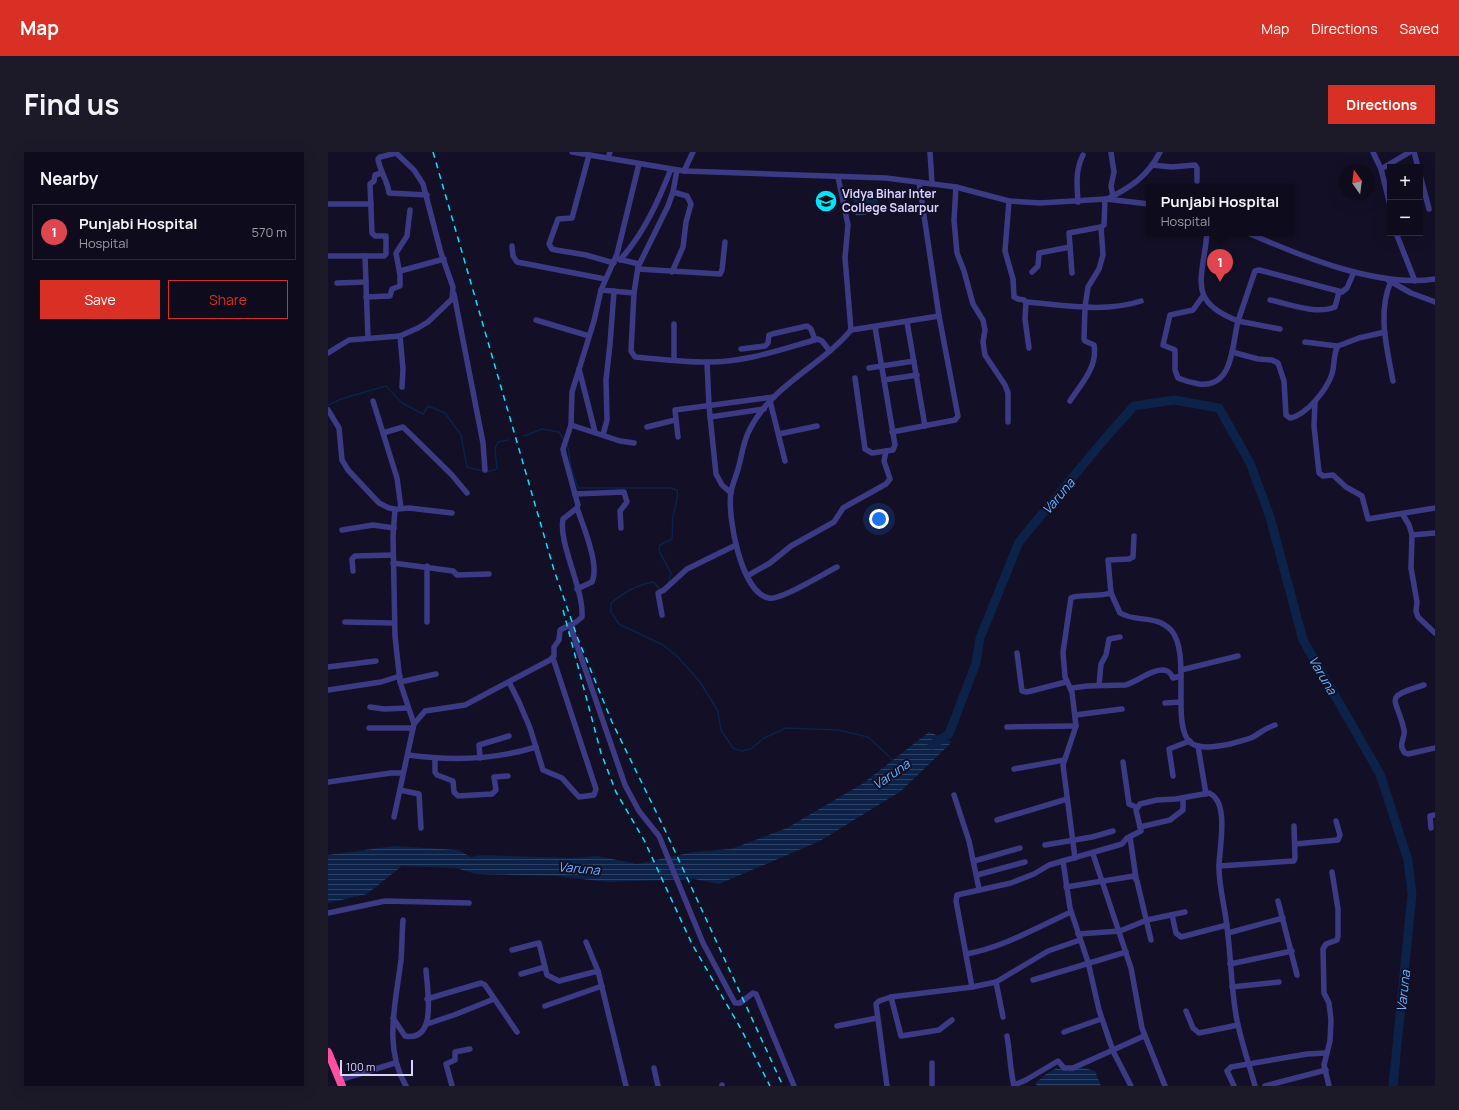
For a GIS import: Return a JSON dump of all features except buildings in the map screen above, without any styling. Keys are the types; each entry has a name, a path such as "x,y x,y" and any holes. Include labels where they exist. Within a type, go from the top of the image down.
{"highway":[{"path":"328,1052 340,1083"}],"street":[{"path":"427,195 390,194 388,185 382,173 379,158 395,152 419,176 427,195 458,311 463,345 483,443 485,470"},
{"path":"573,152 684,171 886,178 932,183 956,187 1009,201 1040,203 1078,202 1105,199 1146,204"},
{"path":"608,158 610,152"},
{"path":"684,171 693,152"},
{"path":"930,152 932,183"},
{"path":"1111,152 1114,172 1111,186 1113,196"},
{"path":"1105,199 1132,186 1152,165 1160,152"},
{"path":"1373,152 1381,169 1389,200"},
{"path":"1381,169 1410,152"},
{"path":"1414,152 1417,164"},
{"path":"589,155 572,218 558,219 549,244 552,249 616,261 639,267 672,272 720,274 722,270 725,242"},
{"path":"1078,202 1076,177 1079,162 1083,155"},
{"path":"616,261 639,164"},
{"path":"1152,165 1172,167 1195,165 1197,168 1197,181"},
{"path":"577,589 592,582 594,574 590,548 578,508 564,449 571,425 571,402 605,279 616,261 642,232 674,170"},
{"path":"674,170 673,192 639,267 634,293 631,351 633,355 636,357 707,362 743,359 815,340 820,340 829,350"},
{"path":"328,256 384,256 386,254 386,236 372,234 370,184 374,181 375,175 382,173"},
{"path":"838,177 848,225 845,258 852,330"},
{"path":"892,432 955,420 958,416 939,316 919,182"},
{"path":"1423,185 1430,209"},
{"path":"956,187 954,220 957,253 964,271 973,304 983,320 985,330 983,342 986,355 1005,385 1008,393 1008,422"},
{"path":"672,272 683,247 686,222 691,204 687,196 673,192"},
{"path":"1072,273 1069,235 1071,232 1101,227 1105,222 1105,199"},
{"path":"1009,201 1005,251 1013,278 1014,296 1018,300 1024,300 1026,302 1118,307 1141,300"},
{"path":"328,204 371,204"},
{"path":"366,297 391,296 392,289 400,286 400,271 396,253 407,236 410,210"},
{"path":"1070,401 1087,377 1093,364 1094,345 1085,341 1084,339 1085,306 1088,288 1099,269 1103,255 1101,227"},
{"path":"1206,236 1202,285 1203,296 1206,302 1217,311 1238,321 1280,329"},
{"path":"1256,236 1354,272 1389,280 1415,281 1435,279"},
{"path":"1397,236 1415,281"},
{"path":"512,246 513,256 518,262 605,279"},
{"path":"1032,272 1038,266 1039,253 1070,246"},
{"path":"365,256 368,338"},
{"path":"400,271 444,259"},
{"path":"1203,296 1193,310 1170,314 1163,345 1175,350 1176,375 1178,378 1190,382 1213,384 1226,372 1232,352 1238,321 1257,270 1339,292 1345,291 1354,272"},
{"path":"1389,280 1411,293 1435,302"},
{"path":"1389,280 1385,299 1385,332 1393,381"},
{"path":"337,283 366,282"},
{"path":"601,290 634,293"},
{"path":"603,435 607,420 606,380 614,291"},
{"path":"1270,300 1312,309 1326,309 1335,307 1339,292"},
{"path":"328,353 349,340 400,336 428,322 452,299 453,294"},
{"path":"1026,302 1025,319 1029,348"},
{"path":"837,568 817,576 783,596 775,599 768,598 760,594 747,576 736,545 730,493 750,429 772,399 852,330 939,316"},
{"path":"536,320 589,336"},
{"path":"908,322 926,426"},
{"path":"674,324 674,360"},
{"path":"741,349 765,346 768,343 769,335 804,327 810,327 815,340"},
{"path":"855,378 865,449 872,453 894,448 875,327"},
{"path":"1305,342 1337,346 1359,338 1385,332"},
{"path":"400,336 403,369 402,387"},
{"path":"1232,352 1258,359 1272,360 1278,364 1284,381 1284,402 1288,418 1293,418 1315,402 1324,391 1330,379 1337,346"},
{"path":"869,368 914,360"},
{"path":"707,362 709,406 716,474 722,485 730,493"},
{"path":"579,369 595,432"},
{"path":"884,380 917,375"},
{"path":"678,437 675,410 772,399"},
{"path":"772,399 785,461"},
{"path":"373,401 397,478 398,509 394,528 393,555 394,623 400,679 414,726"},
{"path":"1315,402 1314,426 1320,475 1332,475 1346,487 1362,496 1368,519 1435,508"},
{"path":"710,417 764,409"},
{"path":"328,410 339,428 342,460 348,470 379,503 389,508 410,508 452,513"},
{"path":"647,427 675,420"},
{"path":"571,425 634,443"},
{"path":"383,433 403,426 451,474 467,493"},
{"path":"779,434 817,426"},
{"path":"747,576 770,563 791,546 834,522 837,519 839,512 848,505 886,484 890,479 884,461 886,451"},
{"path":"575,494 624,492 627,502 620,511 621,528"},
{"path":"508,682 520,702 536,747 541,767 545,773 562,778 579,797 596,793 596,789 553,658 554,647 559,640 560,630 582,617 562,523 567,515 578,508"},
{"path":"1403,514 1412,535 1412,568 1417,602 1416,610 1418,617 1435,633"},
{"path":"342,530 373,525 394,528"},
{"path":"1412,535 1435,533"},
{"path":"1134,536 1133,557 1129,559 1108,560 1111,593 1120,613 1136,618 1157,620 1169,629 1177,641 1181,670 1181,702 1186,733 1190,742 1198,746 1230,744 1252,737 1264,728 1274,725"},
{"path":"662,615 658,593 664,590 687,569 736,545"},
{"path":"353,571 352,559 355,556 393,555"},
{"path":"393,563 427,566 453,571 457,576 489,574"},
{"path":"427,566 427,622"},
{"path":"1075,858 1074,839 1064,774 1064,760 1076,726 1072,688 1066,682 1063,652 1071,598 1077,596 1094,597 1111,593"},
{"path":"344,622 394,623"},
{"path":"570,625 624,785 640,811 659,836 703,943 735,1003 740,1004 749,994 756,994 794,1086"},
{"path":"1100,685 1101,664 1106,655 1107,641 1109,638 1120,637"},
{"path":"1017,652 1022,691 1027,692 1066,682"},
{"path":"1181,670 1238,656"},
{"path":"394,817 414,726 425,711 465,705 553,658"},
{"path":"328,667 376,661"},
{"path":"1072,688 1131,684 1145,675 1166,670 1173,678 1181,676"},
{"path":"328,690 436,674"},
{"path":"1424,685 1406,691 1396,698 1396,708 1405,732 1401,746 1405,753 1408,754 1435,748"},
{"path":"1165,703 1181,702"},
{"path":"370,707 384,709 408,708"},
{"path":"1075,715 1122,709"},
{"path":"369,728 414,726"},
{"path":"1007,727 1076,726"},
{"path":"480,758 479,745 509,736"},
{"path":"1173,776 1170,749 1190,742"},
{"path":"1198,746 1206,794"},
{"path":"408,755 435,759 480,758 512,755 536,747"},
{"path":"435,759 435,772 437,775 453,781 454,792 458,796 492,794 496,790 494,777 508,776"},
{"path":"1014,769 1064,760"},
{"path":"1123,762 1130,804 1136,807"},
{"path":"328,782 391,773 403,773"},
{"path":"400,790 419,794 421,828"},
{"path":"1136,807 1140,804 1157,800 1206,794 1214,796 1218,800 1221,832 1219,866 1221,899 1227,925 1232,987 1238,1024 1255,1086"},
{"path":"954,795 974,862 979,889"},
{"path":"1140,827 1174,819 1183,810 1183,798"},
{"path":"997,820 1067,799"},
{"path":"972,987 956,898 960,893 1011,883 1034,874 1049,865 1093,854 1122,844 1130,837 1140,833 1136,807"},
{"path":"1431,828 1430,816 1435,815"},
{"path":"1295,844 1338,840 1340,835 1336,821"},
{"path":"1219,866 1292,862 1295,858 1294,826"},
{"path":"1045,846 1074,839 1092,837 1113,831"},
{"path":"1130,837 1136,878 1152,940"},
{"path":"974,862 1020,848"},
{"path":"1093,854 1120,931 1135,981 1138,1012 1144,1036 1165,1086"},
{"path":"1063,861 1071,912 1088,962 1102,1018 1113,1051 1131,1086"},
{"path":"977,875 1025,862"},
{"path":"1329,1086 1326,1070 1326,1053 1330,1041 1331,1020 1328,1003 1324,993 1323,949 1326,944 1337,940 1338,936 1338,909 1332,872"},
{"path":"1066,887 1131,876 1136,878"},
{"path":"328,914 385,901 469,903"},
{"path":"1278,901 1297,975"},
{"path":"966,954 983,951 1014,940 1071,912"},
{"path":"887,1086 877,1018 876,1004 879,1001 996,982 1048,951 1079,937 1120,931 1147,920 1185,912"},
{"path":"1172,915 1176,933 1181,937 1227,925"},
{"path":"1228,933 1283,918"},
{"path":"403,920 401,958 393,1018 395,1063 406,1086"},
{"path":"586,942 598,971 626,1086"},
{"path":"512,950 539,943 548,976 559,981 598,971"},
{"path":"1230,964 1292,951"},
{"path":"1033,980 1088,962 1126,952"},
{"path":"521,974 545,967"},
{"path":"393,1018 402,1034 409,1036 421,1033 427,1024 426,970"},
{"path":"996,982 1003,1017"},
{"path":"1232,987 1279,982"},
{"path":"427,998 478,983 485,985 517,1032"},
{"path":"545,1006 602,986"},
{"path":"891,998 901,1036 939,1030 952,1020"},
{"path":"427,1024 494,999"},
{"path":"1186,1011 1193,1028 1199,1033 1238,1024"},
{"path":"837,1026 877,1018"},
{"path":"1064,1032 1102,1018"},
{"path":"1007,1036 1014,1086 1058,1061 1064,1068 1073,1068 1144,1036"},
{"path":"452,1086 446,1064 456,1060 456,1052 470,1049"},
{"path":"1234,1086 1227,1070 1249,1064 1307,1054 1326,1053"},
{"path":"340,1083 395,1063"},
{"path":"932,1063 932,1086"},
{"path":"654,1068 658,1086"},
{"path":"1265,1086 1326,1070"}],"water":[{"path":"877,194 880,212 856,216 853,198 862,196 862,198"},
{"path":"929,732 952,742 901,791 820,841 719,884 694,879 608,882 555,876 476,874 456,868 402,866 367,894 328,903 328,855 394,846 458,850 471,857 481,855 572,858 597,856 637,864 694,852 731,849 787,828 862,784"},
{"path":"1080,1067 1095,1071 1101,1086 1037,1086 1036,1083 1046,1074 1057,1068 1068,1071"}],"waterway":[{"path":"328,405 341,399 386,386 402,403 423,414 428,406 445,413 461,435 467,467 483,471"},
{"name":"Varuna","path":"932,745 949,734 976,663 980,638 1019,542 1102,442 1134,406 1174,400 1219,408 1250,463 1270,517 1303,640 1380,774 1408,860 1412,894 1393,1086"},
{"path":"524,436 542,429 559,432 564,440"},
{"path":"487,472 497,469 495,448 498,442 508,440"},
{"path":"566,444 568,447 571,467 578,488 670,488 677,490 672,539 660,545 659,551 671,573 668,584"},
{"path":"660,589 653,582 636,587 611,603 611,612 619,624 663,645 678,657 700,682 718,711 721,730 733,748 742,751 751,749 764,738 786,728 838,730 868,737 894,761"}],"railway":[{"path":"433,152 554,570 578,639 612,722 665,830 783,1086"},
{"path":"563,610 601,753 616,792 644,840 692,944 741,1029 770,1086"}],"place":[{"name":"Vidya Bihar Inter College Salarpur","path":"826,201"},
{"name":"Punjabi Hospital","path":"1220,282"}]}
